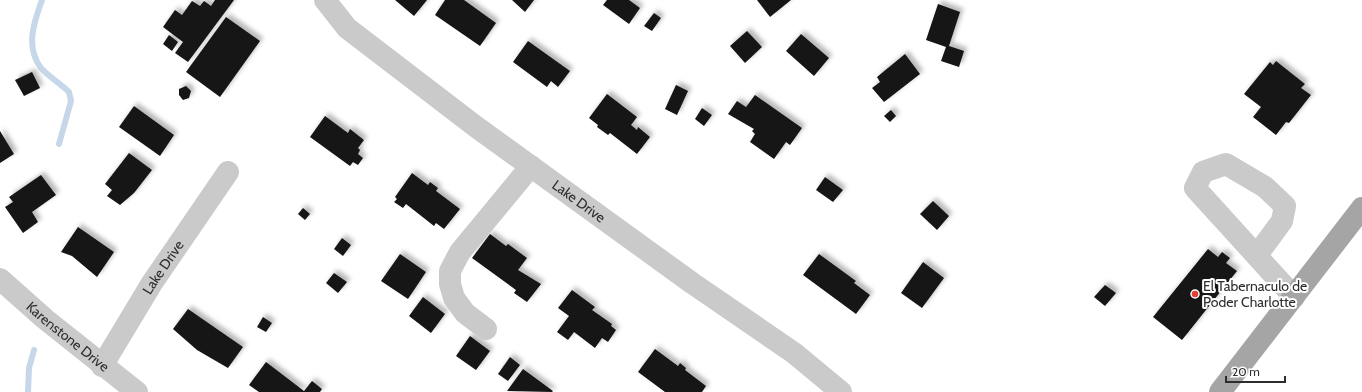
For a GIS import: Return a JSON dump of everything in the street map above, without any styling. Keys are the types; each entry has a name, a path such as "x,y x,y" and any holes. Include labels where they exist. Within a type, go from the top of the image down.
{"main road":[{"path":"1220,392 1362,208"}],"street":[{"name":"Lake Drive","path":"325,0 347,28 531,166 692,283 794,352 840,392"},
{"path":"486,329 465,313 454,298 450,284 450,270 460,252 531,166"},
{"name":"Lake Drive","path":"102,366 152,283 228,172"},
{"path":"1256,255 1294,297"},
{"name":"Karenstone Drive","path":"0,279 102,366 137,392"}],"building":[{"path":"215,0 234,0 188,62 175,53 183,42 163,27 175,10 182,15 192,1 200,6 204,1 211,6"},
{"path":"395,0 427,0 414,16"},
{"path":"445,0 464,0 496,23 480,46 435,15"},
{"path":"512,0 534,0 525,12"},
{"path":"607,0 629,0 640,8 629,24 603,5"},
{"path":"757,0 791,0 770,17"},
{"path":"938,4 960,12 949,46 964,51 959,67 941,61 946,47 926,40"},
{"path":"654,13 661,18 652,31 644,26"},
{"path":"226,17 260,41 220,97 186,72"},
{"path":"747,31 762,47 745,63 730,46"},
{"path":"801,34 829,58 814,76 786,51"},
{"path":"169,35 178,42 172,51 163,44"},
{"path":"528,41 570,71 558,87 551,81 547,87 513,62"},
{"path":"905,54 920,74 884,102 872,88 880,82 877,77"},
{"path":"1276,61 1305,84 1301,88 1311,95 1289,123 1286,122 1276,135 1253,117 1261,107 1244,94 1270,62 1273,65"},
{"path":"32,72 40,88 24,96 15,80"},
{"path":"676,85 688,91 677,115 665,109"},
{"path":"186,86 191,91 189,98 183,100 179,95 179,89"},
{"path":"607,94 637,117 631,125 637,130 638,127 650,137 637,154 610,133 608,135 597,127 598,125 589,118"},
{"path":"755,95 802,128 790,145 786,142 774,159 750,142 755,134 752,131 754,129 728,114 737,101 746,107"},
{"path":"134,106 174,135 160,156 119,127"},
{"path":"702,108 712,115 704,126 695,119"},
{"path":"891,110 896,116 890,122 884,116"},
{"path":"325,116 348,133 350,129 364,140 358,148 360,150 358,154 363,158 358,165 353,162 350,166 310,137"},
{"path":"0,131 14,154 0,163"},
{"path":"129,153 152,170 134,193 120,205 107,196 112,190 105,184"},
{"path":"412,173 428,185 430,182 438,188 436,191 460,209 444,229 436,223 434,226 406,204 403,208 394,202 397,199 395,197"},
{"path":"41,175 56,195 32,212 38,222 23,233 5,207 13,202 9,197"},
{"path":"825,177 843,190 833,202 816,190"},
{"path":"933,201 949,216 937,230 920,214"},
{"path":"303,208 310,214 305,220 298,214"},
{"path":"78,227 114,252 97,277 72,256 61,252"},
{"path":"490,234 506,246 508,244 527,258 518,270 541,284 527,302 514,293 516,290 472,258"},
{"path":"342,238 351,245 343,256 334,249"},
{"name":"El Tabernaculo de Poder Charlotte","path":"1208,249 1218,257 1222,252 1230,258 1226,263 1237,271 1182,340 1153,317"},
{"path":"400,254 426,272 408,299 381,281"},
{"path":"819,254 856,281 854,283 870,295 856,314 803,275"},
{"path":"923,262 944,278 922,308 901,293"},
{"path":"334,273 347,282 338,293 326,283"},
{"path":"1105,285 1116,293 1105,306 1094,297"},
{"path":"572,290 595,307 592,310 612,324 611,326 616,330 608,342 602,338 595,348 574,332 568,340 557,332 569,316 558,308"},
{"path":"423,297 445,314 431,333 409,316"},
{"path":"188,309 243,347 228,368 197,350 173,329"},
{"path":"263,317 272,323 266,332 257,327"},
{"path":"470,336 490,351 476,370 456,356"},
{"path":"655,349 678,366 680,363 686,368 685,370 706,386 702,392 665,392 638,372"},
{"path":"510,357 520,365 508,381 498,374"},
{"path":"266,362 304,391 312,381 322,389 320,392 259,392 249,385"},
{"path":"523,369 553,391 507,391"}],"waterway":[{"path":"42,0 32,34 33,52 41,68 69,92 71,101 59,144"},
{"path":"28,392 29,368 34,350"}],"place":[{"name":"El Tabernaculo de Poder Charlotte","path":"1195,294"}]}
